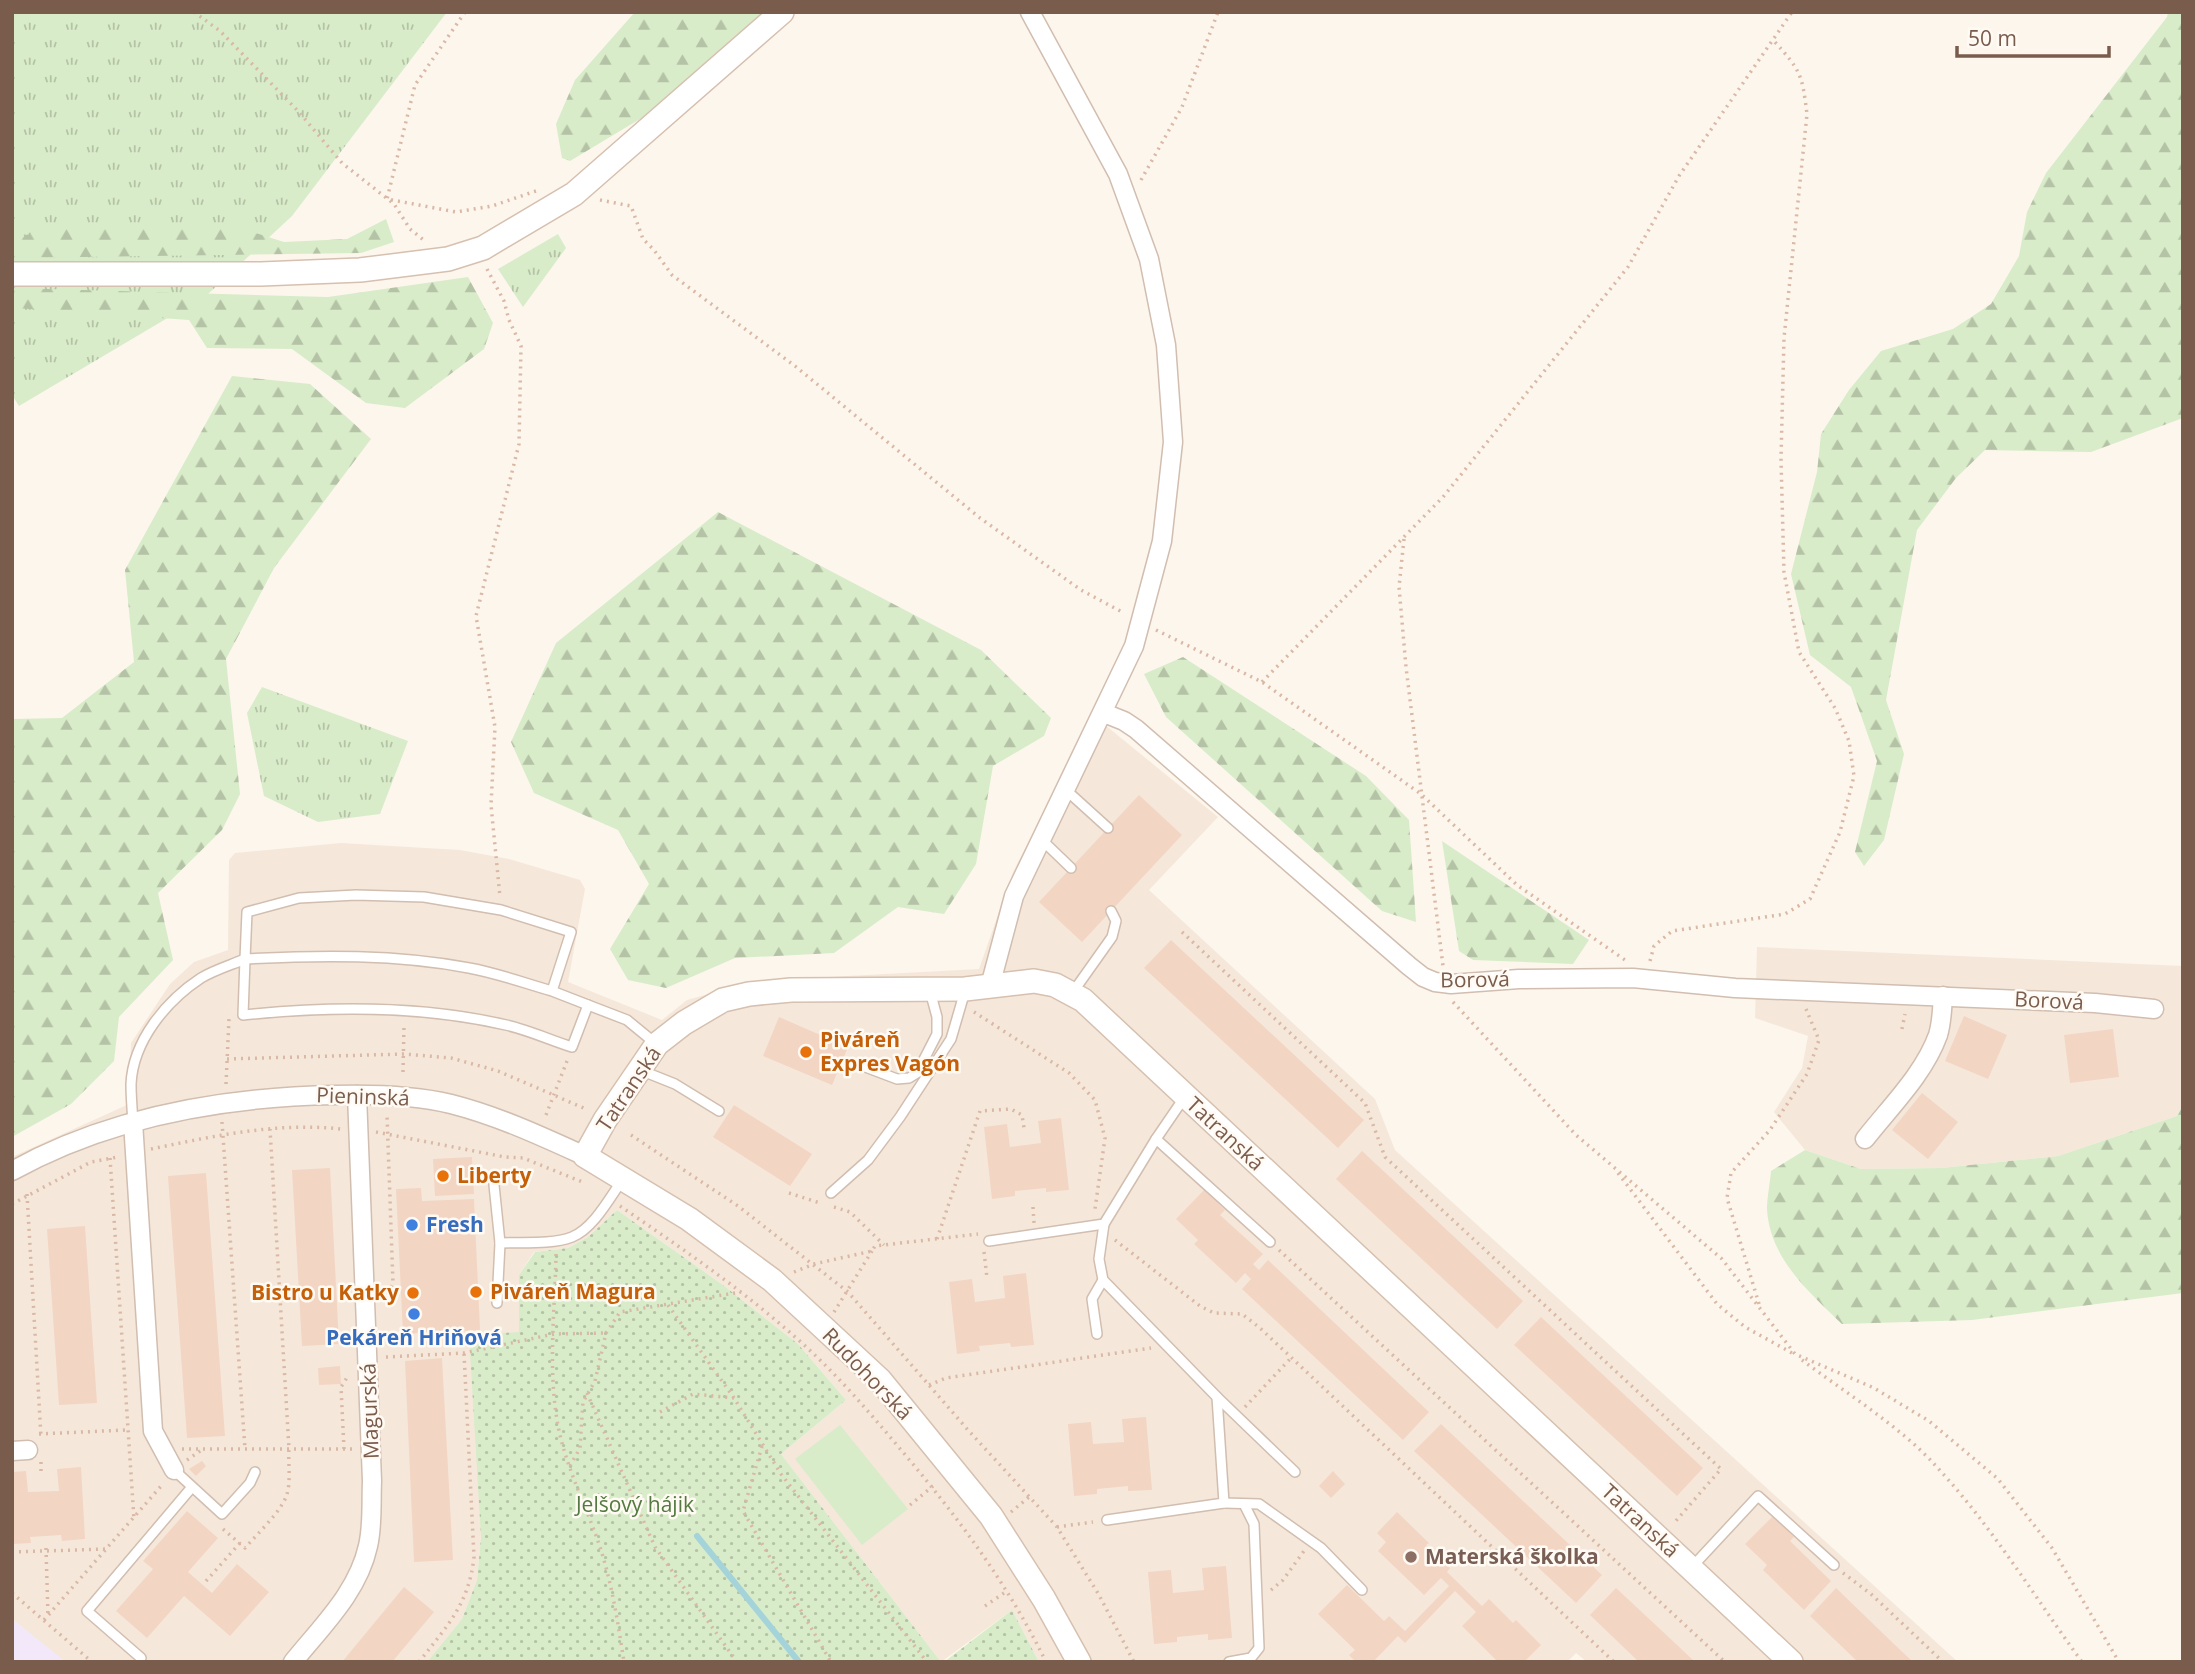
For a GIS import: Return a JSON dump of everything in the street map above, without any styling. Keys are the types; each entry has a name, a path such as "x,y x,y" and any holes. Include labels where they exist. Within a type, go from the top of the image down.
{"street":[{"path":"12,274 261,274 360,270 448,259 483,248 574,194 782,12"},
{"path":"990,986 1014,896 1104,713 1142,623 1162,541 1172,442 1166,345 1149,259 1118,174 1030,12"},
{"name":"Borová","path":"1104,713 1136,729 1409,966 1435,982 1451,984 1519,979 1653,979 1735,988 2095,1003 2154,1009"},
{"name":"Tatranská","path":"585,1156 605,1120 657,1044 684,1023 723,1000 749,994 791,990 929,989 963,996 990,986 1034,981 1055,985 1083,1000 1791,1662"},
{"path":"1865,1139 1931,1051 1941,1022 1943,996"},
{"name":"Pieninská","path":"12,1171 58,1147 182,1109 246,1099 358,1095 394,1095 449,1103 502,1119 585,1156"},
{"name":"Magurská","path":"293,1662 336,1611 357,1580 368,1545 372,1481 358,1095"},
{"path":"133,1122 153,1431 174,1470"},
{"name":"Rudohorská","path":"585,1156 689,1219 772,1280 880,1380 996,1524 1044,1599 1079,1662"}],"lane":[{"path":"1066,790 1108,828"},
{"path":"1042,840 1071,868"},
{"path":"551,990 571,932 501,910 424,897 356,894 299,898 247,912 243,1015 296,1009 377,1009 446,1015 507,1025 572,1048 588,1005"},
{"path":"1072,994 1112,937 1116,921 1111,911"},
{"path":"133,1122 131,1083 135,1059 150,1029 171,1001 202,977 246,958 310,955 376,957 469,968 551,990 627,1020 657,1044"},
{"path":"860,1065 897,1079 909,1078 917,1073 937,1034 937,1017 929,989"},
{"path":"831,1193 868,1160 900,1117 951,1039 963,996"},
{"path":"639,1070 675,1084 719,1111"},
{"path":"1185,1097 1104,1224 1099,1259 1103,1280 1217,1397 1295,1472"},
{"path":"1156,1139 1270,1242"},
{"path":"500,1243 573,1237 590,1223 624,1178"},
{"path":"494,1185 500,1243 497,1303"},
{"path":"989,1241 1104,1224"},
{"path":"1097,1334 1092,1298 1103,1280"},
{"path":"1217,1397 1224,1503"},
{"path":"174,1470 222,1514 250,1483 255,1472"},
{"path":"141,1658 87,1611 192,1486"},
{"path":"1691,1569 1758,1496 1834,1565"},
{"path":"1107,1520 1224,1503 1259,1504 1321,1548 1362,1590"},
{"path":"1229,1662 1251,1658 1259,1648 1254,1524 1244,1504"}],"path":[{"path":"194,12 220,31 298,111 342,163 394,204 410,229 448,259"},
{"path":"387,199 415,85 466,12"},
{"path":"1126,198 1147,171 1182,107 1218,12"},
{"path":"1262,682 1443,497 1628,267 1679,176 1792,12"},
{"path":"1653,979 1650,963 1654,946 1672,931 1785,914 1810,899 1840,832 1854,776 1850,741 1835,708 1799,652 1784,572 1781,459 1784,338 1807,114 1803,79 1774,41"},
{"path":"387,199 456,212 492,206 552,186 574,194 631,206 643,239 672,275 794,366 980,518 1081,590 1262,682 1421,794 1517,885 1653,979"},
{"path":"473,251 485,264 504,301 521,346 519,444 476,615 495,727 491,805 501,910"},
{"path":"1404,537 1399,587 1441,962"},
{"path":"1182,932 1365,1103 1385,1157 1721,1469 1671,1526"},
{"path":"1435,982 1576,1135 1722,1259 1795,1354 1934,1463 1986,1525 2082,1662"},
{"path":"963,996 1069,1073 1095,1100 1105,1138 1095,1211"},
{"path":"1761,1310 1727,1198 1731,1173 1770,1130 1807,1074 1819,1040 1804,1004"},
{"path":"1902,1029 1907,1008"},
{"path":"226,1084 229,1018"},
{"path":"403,1072 404,1034"},
{"path":"227,1059 404,1054 451,1058 498,1071 589,1111"},
{"path":"546,1115 564,1072"},
{"path":"937,1239 980,1111 1011,1109 1022,1115 1024,1128"},
{"path":"380,1306 393,1284 387,1115"},
{"path":"222,1120 245,1449"},
{"path":"149,1150 222,1134 270,1129 307,1126 345,1130"},
{"path":"222,1514 219,1526 245,1548 287,1495 289,1449 270,1129"},
{"path":"369,1131 505,1157 523,1158 593,1187 741,1292 795,1337 853,1393 933,1486 1007,1591 1046,1662"},
{"path":"12,1204 91,1162 122,1156"},
{"path":"110,1158 126,1430 134,1518"},
{"path":"1612,1166 1717,1304 1745,1327 1795,1354 1874,1388 1929,1421 1998,1479 2052,1548 2119,1662"},
{"path":"27,1194 41,1434 31,1446"},
{"path":"1033,1207 1035,1227"},
{"path":"850,1212 884,1245"},
{"path":"1116,1232 1114,1239 1200,1306 1213,1313 1242,1314 1614,1662"},
{"path":"557,1240 553,1385 557,1422 570,1467 600,1547 615,1603 625,1662"},
{"path":"1270,1242 1726,1662"},
{"path":"794,1272 872,1251 823,1328"},
{"path":"570,1467 580,1448 583,1402 594,1381 606,1333 620,1312 741,1292"},
{"path":"668,1305 733,1398 780,1474 928,1662"},
{"path":"381,1357 464,1353 554,1334 606,1333"},
{"path":"929,1385 946,1378 1166,1345"},
{"path":"419,1662 457,1614 472,1580 474,1557 464,1353"},
{"path":"1254,1398 1292,1358"},
{"path":"587,1393 655,1547 737,1662"},
{"path":"660,1412 693,1394 733,1398"},
{"path":"31,1446 41,1434 126,1430"},
{"path":"762,1445 743,1511 831,1662"},
{"path":"31,1446 41,1473"},
{"path":"163,1449 371,1448"},
{"path":"44,1620 174,1470"},
{"path":"910,1505 953,1470"},
{"path":"1057,1527 1107,1520"},
{"path":"1258,1604 1283,1580 1311,1541"},
{"path":"206,1581 240,1543"},
{"path":"46,1549 48,1616"},
{"path":"12,1552 107,1549"},
{"path":"1834,1565 1871,1594 1943,1662"},
{"path":"985,1606 1007,1591"},
{"path":"12,1593 92,1662"}],"shaded area":[{"path":"1094,716 1218,817 1149,890 1375,1099 1395,1150 1958,1662 1587,1662 1576,1653 1567,1662 1039,1662 1012,1610 941,1662 781,1454 846,1400 798,1344 723,1285 617,1210 588,1237 568,1248 534,1252 519,1275 520,1333 481,1537 477,1580 462,1619 427,1662 65,1662 12,1619 12,1157 129,1104 131,1043 170,984 194,962 228,950 229,860 235,853 341,843 460,850 509,859 580,880 585,889 568,982 662,1020 687,1000 754,981 979,969 1013,872"},
{"path":"1757,947 2183,966 2183,1105 2177,1116 2058,1156 1941,1168 1861,1169 1805,1150 1774,1112 1802,1068 1808,1036 1755,1018"},
{"path":"12,1619 66,1662 12,1662"}],"green space":[{"path":"12,12 447,12 292,216 208,294 19,406 12,395"},
{"path":"635,12 763,12 645,116 570,161 562,158 556,124 575,80"},
{"path":"2168,12 2183,12 2183,418 2091,452 1985,450 1956,478 1917,530 1886,700 1904,754 1884,840 1864,866 1855,852 1877,761 1851,687 1810,655 1791,574 1817,472 1821,434 1849,390 1881,351 1953,329 1991,304 2019,256 2027,212 2046,173 2167,17"},
{"path":"386,219 394,242 361,253 12,258 12,245 26,235 69,225 230,225 284,242 347,239"},
{"path":"558,234 566,248 523,307 498,269"},
{"path":"468,277 493,323 484,349 405,408 366,403 292,349 207,348 189,320 16,308 12,302 12,288 328,297"},
{"path":"232,376 310,384 371,439 274,568 226,659 240,794 222,830 158,893 173,960 119,1017 114,1061 71,1104 12,1137 12,719 62,718 134,662 125,570"},
{"path":"718,512 981,650 1051,718 1044,736 993,766 976,864 944,914 898,907 834,953 735,958 666,988 628,980 610,949 649,884 618,830 534,793 511,742 556,643"},
{"path":"1183,657 1366,776 1409,820 1416,922 1382,911 1166,717 1144,674"},
{"path":"262,687 408,741 380,814 318,822 264,796 247,713"},
{"path":"1442,841 1589,940 1573,964 1473,960 1459,951"},
{"path":"2183,1105 2183,1293 1972,1320 1842,1324 1793,1273 1775,1244 1767,1209 1771,1171 1805,1150 1861,1169 1941,1168 2058,1156 2177,1116"},
{"name":"Jelšový hájik","path":"617,1210 723,1285 798,1344 846,1400 781,1454 941,1662 427,1662 462,1619 477,1580 481,1537 469,1335 519,1332 519,1275 535,1252 568,1248 588,1237"},
{"path":"840,1425 908,1509 862,1545 795,1459"},
{"path":"1012,1610 1039,1662 944,1662"}],"building":[{"path":"1139,795 1182,835 1082,942 1039,902"},
{"path":"1171,940 1364,1120 1338,1148 1144,968"},
{"path":"1964,1016 2007,1035 1988,1079 1945,1061"},
{"name":"Piváreň Expres Vagón","path":"779,1017 848,1047 832,1085 763,1056"},
{"path":"2113,1029 2119,1077 2070,1083 2064,1035"},
{"path":"1922,1093 1958,1122 1928,1159 1892,1130"},
{"path":"734,1105 812,1154 790,1186 713,1137"},
{"path":"1061,1118 1069,1190 1046,1192 1046,1188 1015,1191 1015,1196 992,1199 984,1127 1007,1124 1010,1147 1041,1143 1038,1121"},
{"path":"1362,1151 1523,1301 1497,1329 1336,1179"},
{"path":"472,1157 474,1194 435,1196 433,1159"},
{"path":"330,1168 339,1344 302,1346 292,1170"},
{"path":"206,1173 225,1436 187,1438 168,1176"},
{"path":"421,1188 422,1201 474,1199 480,1330 403,1334 396,1189"},
{"path":"1204,1190 1225,1210 1220,1215 1263,1254 1253,1264 1259,1270 1268,1260 1429,1412 1403,1440 1242,1289 1251,1279 1245,1273 1236,1283 1194,1244 1198,1240 1176,1219"},
{"path":"85,1226 97,1403 59,1405 47,1229"},
{"path":"1026,1273 1034,1345 1011,1347 1010,1343 979,1346 980,1351 957,1354 949,1282 972,1279 975,1302 1005,1298 1003,1276"},
{"path":"1541,1317 1703,1468 1677,1496 1514,1345"},
{"path":"442,1358 453,1560 414,1562 405,1361"},
{"path":"340,1366 341,1384 319,1385 318,1368"},
{"path":"1146,1417 1152,1490 1128,1491 1128,1486 1097,1489 1097,1494 1074,1496 1068,1424 1091,1422 1093,1444 1124,1442 1122,1419"},
{"path":"1441,1424 1602,1575 1576,1603 1414,1451"},
{"path":"202,1461 206,1466 196,1476 189,1469"},
{"path":"81,1467 85,1539 62,1541 61,1535 30,1537 31,1543 12,1544 12,1472 26,1471 28,1492 59,1491 57,1469"},
{"path":"1333,1471 1345,1484 1331,1498 1319,1486"},
{"path":"187,1511 218,1538 188,1572 212,1593 237,1564 269,1592 230,1636 184,1596 147,1638 116,1611 153,1569 143,1561"},
{"path":"1397,1512 1450,1568 1447,1572 1482,1606 1489,1599 1513,1623 1516,1620 1541,1645 1524,1662 1498,1662 1462,1626 1476,1612 1455,1591 1405,1643 1398,1636 1373,1662 1356,1662 1349,1655 1355,1650 1318,1614 1347,1585 1384,1621 1389,1616 1405,1631 1449,1586 1441,1578 1424,1595 1378,1551 1386,1542 1377,1533"},
{"path":"1773,1516 1794,1537 1790,1541 1831,1581 1804,1610 1763,1570 1767,1565 1745,1544"},
{"path":"1226,1566 1232,1638 1208,1640 1208,1634 1177,1637 1177,1642 1154,1644 1148,1572 1171,1570 1173,1593 1204,1590 1202,1568"},
{"path":"404,1587 434,1612 392,1662 342,1662"},
{"path":"1616,1588 1695,1662 1639,1662 1590,1615"},
{"path":"1836,1588 1913,1662 1858,1662 1810,1616"}],"waterway":[{"path":"697,1536 799,1662"}],"place":[{"name":"Piváreň Expres Vagón","path":"806,1052"},
{"name":"Liberty","path":"443,1176"},
{"name":"Fresh","path":"412,1225"},
{"name":"Piváreň Magura","path":"476,1292"},
{"name":"Bistro u Katky","path":"413,1293"},
{"name":"Pekáreň Hriňová","path":"414,1314"},
{"name":"Materská školka","path":"1411,1557"}]}
